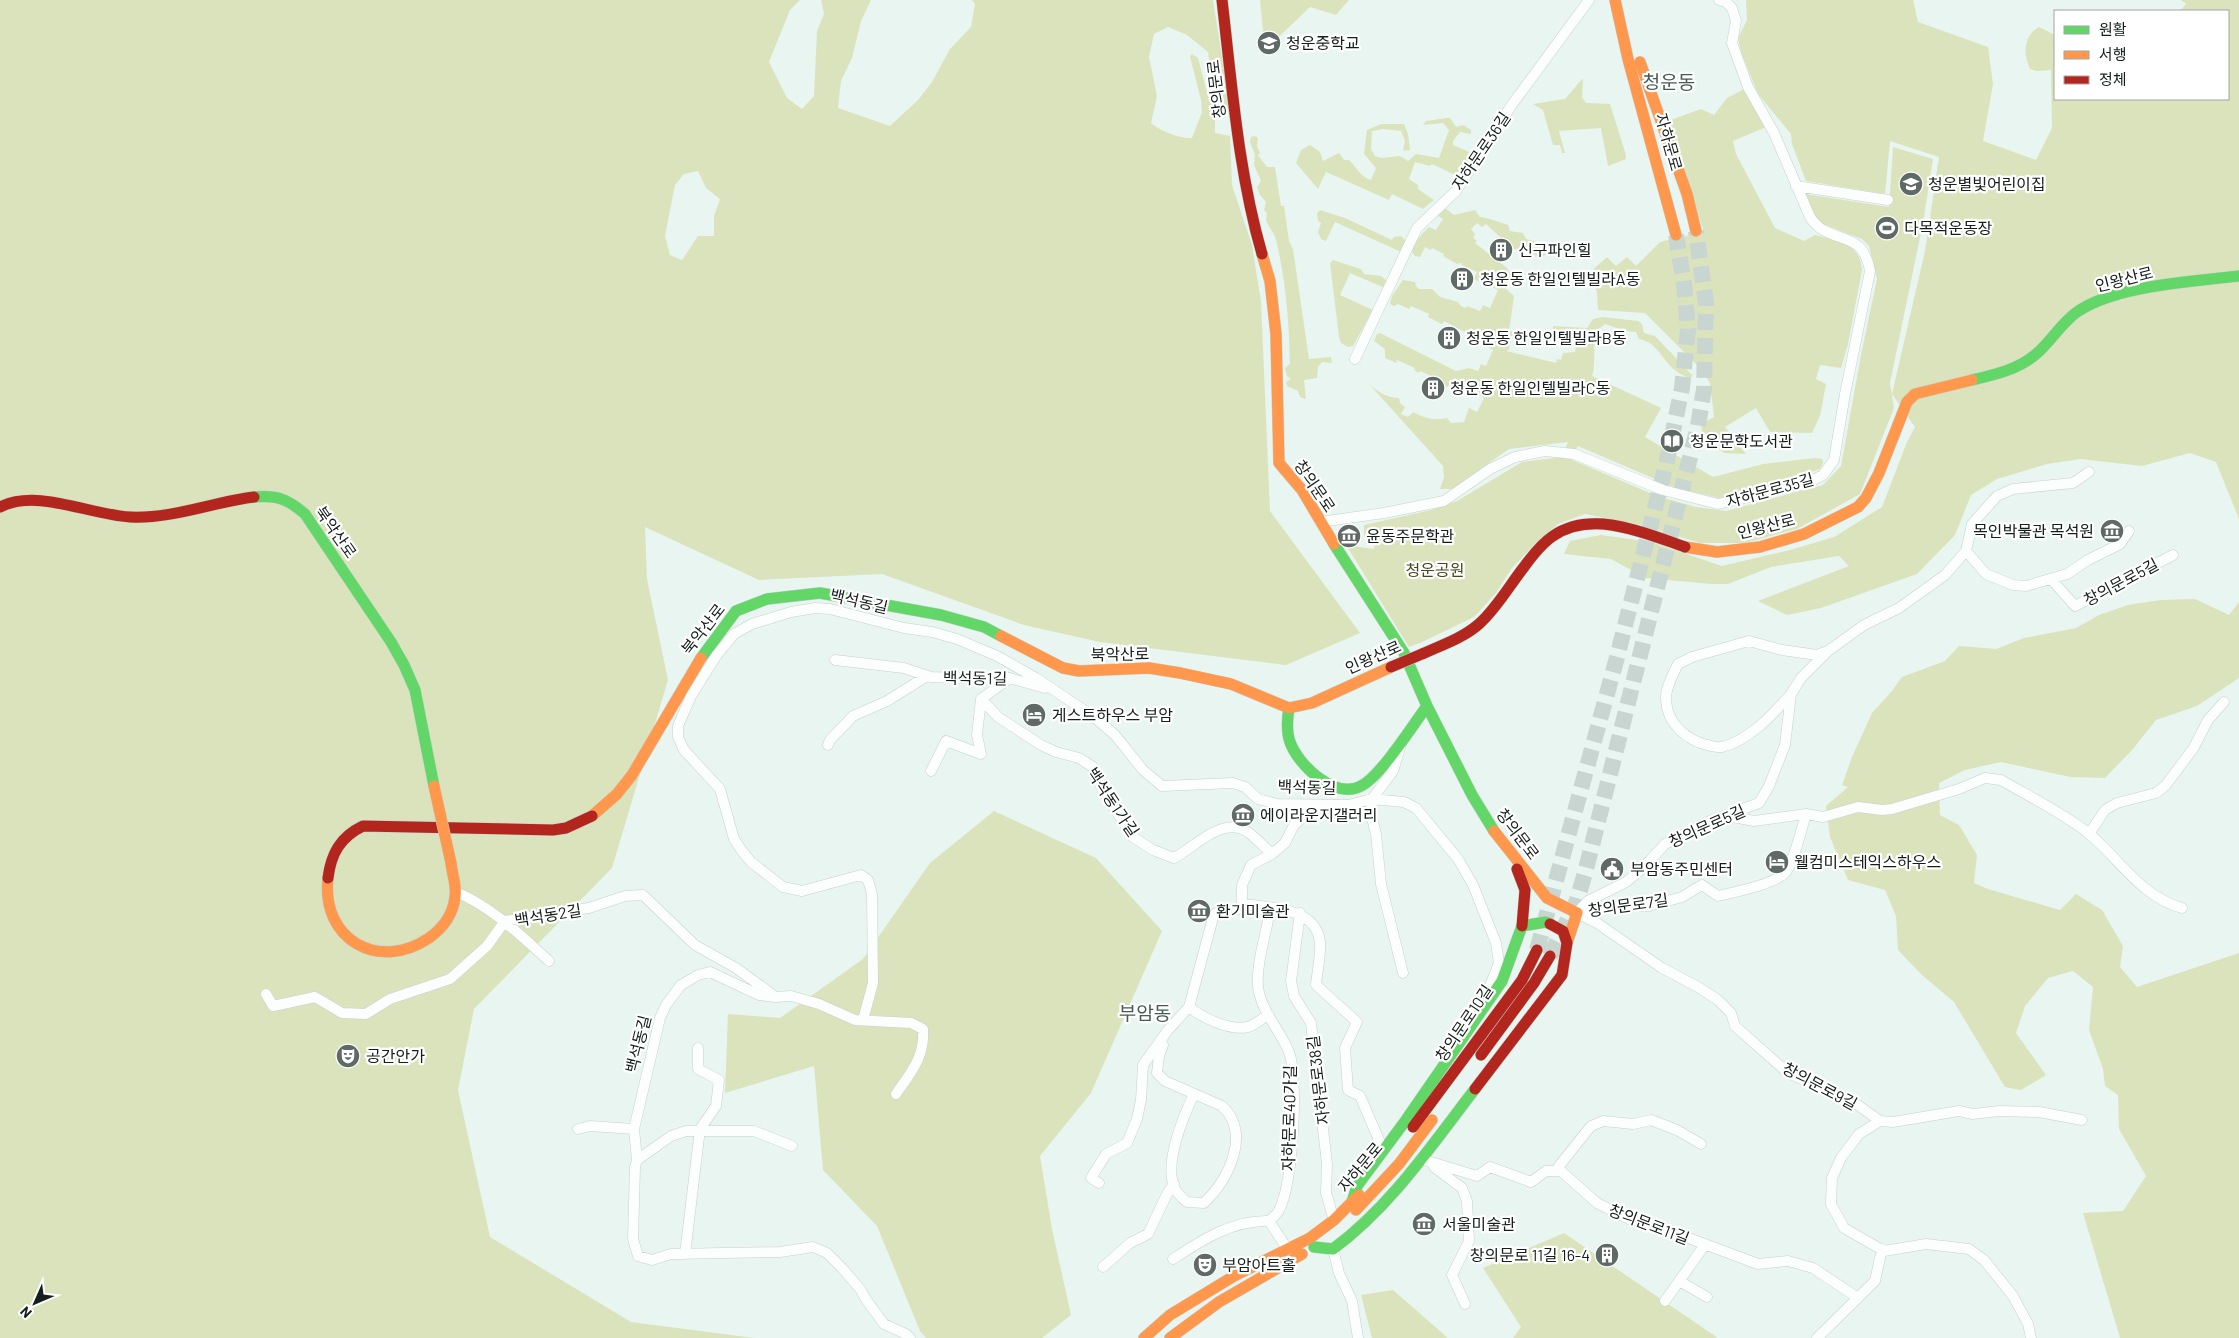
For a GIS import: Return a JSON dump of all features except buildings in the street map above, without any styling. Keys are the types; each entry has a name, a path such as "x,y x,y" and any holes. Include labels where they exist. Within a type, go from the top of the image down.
{"street":[{"name":"창의문로","path":"1222,0 1241,165 1271,290 1276,334 1279,463 1302,490 1314,508 1320,522 1404,653 1426,706 1472,795 1492,829 1547,898 1576,913"},
{"name":"자하문로36길","path":"1355,359 1417,228 1456,191 1512,106 1589,0"},
{"name":"자하문로","path":"1615,0 1621,32 1665,186 1676,235"},
{"name":"자하문로","path":"1623,0 1625,16 1687,194 1696,231"},
{"name":"자하문로35길","path":"1320,522 1366,516 1444,501 1490,469 1515,457 1545,451 1574,454 1664,490 1718,504 1805,484 1823,475 1834,460 1845,394 1870,271 1866,254 1853,240 1822,230 1815,225 1774,133 1748,88 1732,43 1736,21 1732,8 1726,2 1719,0"},
{"path":"1796,186 1888,200"},
{"name":"인왕산로","path":"1289,708 1312,703 1460,636 1480,623 1496,606 1526,564 1551,538 1562,531 1577,526 1624,527 1694,549 1724,553 1800,536 1860,505 1871,490 1907,402 1915,394 2003,373 2034,356 2076,312 2104,298 2155,287 2239,276"},
{"name":"창의문로5길","path":"1576,913 1588,900 1626,882 1643,868 1664,844 1710,821 1759,803 1769,786 1786,745 1791,694 1801,678 1828,651 1864,624 1899,608 1945,575 1966,551 1972,524 1997,496 2013,489 2073,483 2089,472"},
{"name":"북악산로","path":"0,507 18,500 37,500 87,511 147,517 256,496 278,497 293,504 310,522 391,642 415,690 434,786 451,863 456,892 449,918 432,937 416,948 385,955 366,950 344,934 334,922 326,892 326,877 340,841 350,832 363,826 553,830 566,828 588,819 617,794 632,776 665,722 692,671 736,611 767,599 820,593 941,615 984,626 1063,668 1079,671 1149,668 1180,673 1231,684 1289,708"},
{"name":"창의문로5길","path":"1966,551 1986,574 2013,585 2026,586 2067,574 2088,560 2120,544 2129,530"},
{"name":"창의문로5길","path":"2051,579 2074,606 2173,555"},
{"name":"백석동길","path":"863,1020 873,982 872,894 868,880 861,875 802,891 783,887 751,862 734,839 720,789 684,750 678,737 678,726 692,696 716,656 734,634 752,624 791,612 815,608 830,609 957,639 997,656 1036,678 1051,690 1094,717 1116,735 1143,770 1162,786 1233,783 1245,787 1258,799 1277,804 1348,805 1372,799 1393,771 1402,740"},
{"path":"1791,694 1773,715 1738,741 1720,747 1696,742 1679,730 1668,714 1666,698 1678,664 1692,657 1749,641 1782,650 1816,655 1828,651"},
{"name":"백석동1길","path":"835,660 904,668 928,676 981,679 1002,676 1051,690"},
{"name":"백석동1길","path":"828,746 835,734 853,716 887,701 928,676"},
{"path":"931,771 946,741 981,754 977,734 981,699 1010,678"},
{"name":"백석동1가길","path":"981,699 998,717 1041,745 1056,752 1079,758 1093,768 1103,791 1133,837 1153,850 1174,858 1216,830 1240,828 1249,832 1272,854"},
{"path":"2089,834 2105,810 2117,803 2156,793 2165,786 2193,749 2208,720 2224,702"},
{"name":"백석동길","path":"1289,708 1286,728 1297,757 1315,776 1341,790 1350,790 1363,786 1373,778 1426,706"},
{"path":"1727,816 1754,821 1806,814 1823,817 1858,807 1882,810 1892,809 1959,789 1985,778 2001,780 2063,816 2089,834 2147,892 2172,906 2182,908"},
{"path":"1372,799 1371,815 1376,834 1381,884 1403,973"},
{"name":"창의문로10길","path":"1372,799 1404,802 1416,808 1458,859 1473,885 1496,943 1499,962 1493,982 1399,1118 1392,1130 1388,1143"},
{"path":"1099,1183 1091,1178 1106,1154 1127,1143 1137,1119 1141,1100 1143,1065 1168,1030 1189,1007 1214,914 1242,908 1242,886 1251,865 1272,854 1285,843 1294,825 1317,805"},
{"name":"창의문로7길","path":"1576,913 1595,908 1622,905 1650,906 1682,897 1702,885 1718,896 1754,888 1785,873 1796,848 1806,814"},
{"path":"1352,1202 1357,1186 1502,981 1522,926 1527,896 1522,878 1516,868 1516,858"},
{"path":"456,892 470,898 505,921 549,961"},
{"name":"백석동2길","path":"266,994 273,1006 315,998 342,1013 366,1014 390,999 450,979 487,946 505,921 589,908 624,896 643,895 695,945 736,968 776,997"},
{"path":"1243,904 1300,913 1312,922 1320,942 1316,985 1357,1022 1345,1048 1348,1090 1360,1096 1379,1140 1380,1154"},
{"name":"자하문로40가길","path":"1269,1221 1279,1212 1287,1187 1294,1075 1290,1054 1278,1029 1268,1015 1258,988 1258,973 1270,908"},
{"name":"자하문로38길","path":"1300,913 1291,981 1294,996 1311,1023 1327,1164 1326,1193 1334,1220"},
{"path":"1314,1247 1333,1249 1356,1232 1388,1201 1424,1161 1562,975 1567,943 1576,913"},
{"name":"창의문로9길","path":"1576,913 1597,923 1662,968 1718,1000 1730,1013 1735,1026 1788,1073 1855,1103 1880,1121"},
{"path":"1522,926 1546,922 1556,926 1562,932 1567,943"},
{"name":"자하문로","path":"1144,1338 1170,1315 1234,1276 1310,1238 1334,1220 1352,1202 1405,1137 1522,980 1537,950"},
{"name":"자하문로","path":"1170,1338 1219,1302 1314,1247 1349,1217 1399,1164 1525,996 1550,956"},
{"name":"백석동길","path":"896,1094 916,1064 924,1045 924,1029 911,1022 854,1020 819,1004 791,996 759,995 710,972 698,975 680,984 660,1018 634,1129 637,1160 635,1168 633,1239 638,1256 652,1260 671,1254 780,1252 813,1247 827,1253 842,1268 860,1288 884,1324 906,1334 910,1338"},
{"path":"1189,1007 1202,1017 1226,1026 1248,1027 1268,1015"},
{"path":"1168,1030 1159,1056 1157,1073 1165,1081 1222,1106 1229,1113 1238,1142 1230,1166 1217,1191 1204,1203 1187,1202 1175,1190 1171,1165 1173,1150 1194,1094"},
{"path":"685,1254 700,1129 716,1106 719,1080 698,1069 698,1048"},
{"path":"2031,1338 2028,1324 2012,1296 1984,1260 1969,1250 1926,1244 1884,1251 1844,1228 1832,1204 1832,1178 1841,1158 1859,1134 1880,1121 1892,1122 1959,1111 1973,1114 1999,1111 2039,1112 2082,1120"},
{"path":"1424,1161 1477,1176 1490,1167 1531,1182 1546,1171 1555,1171 1591,1126 1604,1121 1633,1124 1651,1120 1678,1130 1702,1144"},
{"path":"578,1129 590,1126 634,1129"},
{"path":"637,1160 671,1136 700,1129 754,1131 792,1146"},
{"path":"1424,1161 1462,1188 1467,1201 1469,1241 1452,1275 1465,1304"},
{"name":"창의문로11길","path":"1555,1171 1561,1171 1597,1203 1635,1222 1667,1230 1704,1246 1758,1264 1788,1261 1813,1268 1858,1298"},
{"path":"1103,1267 1130,1243 1148,1234 1168,1192 1174,1184"},
{"path":"1173,1259 1205,1238 1254,1221 1269,1221 1288,1250"},
{"path":"1665,1302 1704,1246"},
{"path":"1333,1249 1339,1273 1352,1301 1358,1338"},
{"path":"1817,1338 1875,1281 1882,1249"},
{"path":"1679,1281 1707,1297"}],"green space":[{"path":"0,0 800,0 790,10 769,62 787,98 802,109 814,96 817,31 824,14 821,0 871,0 861,21 852,58 841,81 838,108 890,126 918,100 932,82 950,49 971,27 975,4 972,0 1213,0 1231,114 1222,109 1208,52 1187,35 1168,27 1154,34 1149,57 1157,96 1151,123 1170,134 1192,138 1202,112 1201,100 1190,56 1192,54 1198,58 1208,96 1215,112 1215,133 1230,136 1232,185 1252,245 1261,302 1270,511 1360,633 1286,665 1100,642 1024,625 882,574 759,580 645,527 647,579 668,680 612,868 474,1009 458,1090 490,1237 631,1322 754,1338 0,1338","holes":["698,171 706,188 720,199 714,216 714,236 698,236 682,260 670,255 665,236 675,185 684,174"]},
{"name":"청운중학교","path":"1260,0 1349,0 1336,15 1310,7 1265,50"},
{"path":"1746,0 1913,0 1918,22 1988,47 1993,84 1983,141 2036,160 2052,128 2051,70 2037,71 2030,69 2026,57 2027,40 2039,27 2054,34 2054,100 2229,100 2229,10 2181,10 2186,4 2181,0 2239,0 2239,519 2216,462 2190,453 2142,466 2080,459 2047,464 1997,479 1971,495 1955,535 1917,574 1821,608 1787,615 1758,601 1849,566 1839,556 1771,567 1728,584 1711,584 1646,578 1611,559 1564,554 1570,541 1601,535 1651,542 1722,566 1790,550 1834,537 1882,507 1907,442 1915,427 1892,394 1925,251 1939,157 1890,141 1885,194 1806,181 1792,144 1791,134 1758,94 1741,52 1738,38 1747,20"},
{"path":"1583,78 1582,97 1586,103 1610,104 1626,159 1608,166 1601,128 1559,131 1565,153 1562,153 1560,145 1553,145 1543,110 1533,104 1565,99"},
{"path":"1744,89 1766,127 1733,141 1736,154 1775,228 1804,241 1815,235 1846,244 1857,254 1862,270 1848,344 1841,368 1820,365 1816,379 1826,384 1820,416 1812,433 1770,432 1756,408 1725,427 1746,454 1724,453 1703,438 1701,424 1714,417 1710,383 1699,367 1645,313 1598,310 1597,292 1589,273 1607,257 1616,266 1627,257 1636,266 1660,242 1704,232 1668,121 1701,109 1714,115 1727,98"},
{"path":"1450,118 1456,127 1463,125 1471,130 1471,134 1460,132 1453,141 1453,145 1474,154 1474,158 1470,163 1466,162 1466,169 1453,174 1432,164 1430,166 1415,162 1409,179 1418,185 1418,189 1434,200 1423,209 1392,194 1389,200 1326,172 1318,189 1296,163 1301,150 1310,145 1320,152 1323,161 1339,153 1344,160 1349,160 1362,175 1371,180 1376,168 1364,154 1367,130 1381,124 1404,124 1408,134 1410,150 1403,151 1405,141 1401,131 1383,129 1372,131 1371,149 1375,156 1382,158 1400,156 1408,161 1416,154 1439,158 1449,130 1443,123 1423,125 1426,121"},
{"path":"1255,136 1258,138 1257,146 1260,153 1258,155 1267,167 1275,167 1281,206 1284,206 1289,241 1293,249 1309,359 1331,357 1332,363 1322,362 1318,367 1317,378 1304,380 1306,399 1300,397 1298,391 1287,386 1286,382 1291,379 1287,376 1285,368 1290,364 1285,286 1276,240 1266,220 1267,213 1264,210 1266,202 1260,195 1257,187 1261,181 1254,165 1255,155 1250,142 1251,137"},
{"name":"청운공원","path":"1893,147 1933,159 1923,223 1890,383 1894,408 1860,494 1797,529 1745,543 1700,543 1641,525 1585,514 1558,524 1534,545 1512,568 1496,593 1474,617 1409,647 1346,545 1374,549 1375,538 1364,536 1364,525 1431,510 1457,501 1522,462 1562,457 1568,442 1509,449 1452,489 1440,489 1444,477 1443,466 1370,385 1383,394 1399,398 1400,403 1405,407 1401,414 1408,417 1413,412 1429,418 1447,418 1451,423 1464,422 1469,408 1477,412 1484,398 1461,385 1460,388 1450,383 1448,387 1441,384 1442,381 1420,371 1419,373 1414,370 1415,368 1397,360 1396,363 1385,358 1385,349 1374,341 1377,334 1380,333 1456,371 1469,368 1478,371 1481,364 1486,366 1493,350 1487,347 1488,344 1468,336 1467,338 1465,337 1467,333 1444,321 1442,324 1428,317 1429,314 1411,306 1409,309 1398,304 1394,306 1390,304 1392,296 1403,280 1415,282 1419,289 1432,289 1440,297 1458,302 1466,308 1467,306 1480,311 1483,305 1490,308 1498,290 1474,279 1477,272 1461,263 1457,264 1432,248 1431,250 1425,247 1420,257 1415,256 1411,251 1423,232 1429,227 1436,230 1443,219 1438,216 1443,209 1454,215 1475,210 1480,217 1508,225 1510,231 1523,233 1526,239 1535,241 1547,254 1541,257 1512,248 1486,224 1482,227 1477,223 1471,229 1475,234 1473,238 1477,241 1475,243 1507,268 1511,275 1510,282 1503,282 1504,287 1514,296 1509,331 1517,332 1516,337 1511,336 1509,350 1506,351 1556,363 1557,359 1561,360 1563,353 1575,352 1577,339 1553,335 1553,326 1587,328 1593,319 1602,317 1638,321 1642,324 1644,333 1655,336 1693,376 1690,378 1680,374 1667,363 1653,346 1639,339 1636,332 1625,331 1605,324 1599,329 1595,339 1592,376 1661,408 1645,437 1713,477 1763,464 1815,458 1822,459 1823,463 1820,469 1772,485 1719,498 1676,488 1578,446 1570,459 1657,496 1696,507 1726,511 1823,485 1841,466 1877,279 1869,246 1862,239 1817,222 1805,194 1889,207"},
{"path":"1320,210 1345,218 1392,240 1394,237 1401,236 1406,241 1401,252 1335,222 1326,241 1321,239 1318,232 1321,223 1318,221 1317,213"},
{"path":"1333,260 1361,269 1364,274 1381,276 1386,280 1385,288 1350,273 1340,295 1373,310 1353,346 1348,347 1341,343 1339,337 1330,263"},
{"path":"2195,599 2229,615 2239,602 2239,678 2197,706 2156,720 2133,749 2105,778 2070,777 2001,762 1965,770 1939,783 1940,815 1959,825 1977,855 1974,883 1988,889 2060,910 2076,894 2102,910 2123,946 2120,967 2137,987 2239,953 2239,1338 2120,1338 2083,1213 2123,1211 2146,1176 2119,1129 2118,1095 2105,1086 2103,1069 2089,1030 2093,987 2073,971 2048,978 2025,1006 2016,1033 2046,1075 2021,1090 2005,1087 1954,1002 1922,975 1898,950 1896,916 1885,890 1848,880 1830,837 1826,806 1848,787 1842,785 1852,757 1872,713 1902,677 1945,661 1959,646 1996,649 2024,638 2076,628 2099,615 2128,605 2161,600"},
{"path":"994,811 1096,858 1162,931 1091,1093 1040,1156 1052,1229 1071,1315 1042,1338 926,1338 920,1331 877,1226 823,1170 814,1066 725,1093 728,1014 780,1018 863,959 930,863"},
{"path":"1564,1233 1718,1338 1513,1338 1521,1327 1483,1268"},
{"path":"1393,1290 1448,1338 1372,1338 1361,1295"}],"tunnel":[{"path":"1550,956 1576,903 1585,873 1698,426 1704,389 1706,303 1696,231"},
{"path":"1537,950 1616,661 1666,465 1682,388 1688,329 1684,284 1676,235"}],"traffic: fast":[{"path":"1972,380 2021,365 2040,350 2071,317 2093,303 2133,290 2239,276"},
{"path":"254,497 282,499 305,514 391,642 415,690 434,786"},
{"path":"1334,544 1404,653 1427,706 1472,795 1494,831"},
{"path":"701,658 736,611 767,599 820,593 941,615 984,627 1001,636"},
{"path":"1289,708 1287,725 1289,738 1294,751 1301,761 1309,770 1329,784 1351,789 1369,781 1396,750 1427,706"},
{"path":"1352,1202 1357,1186 1406,1120 1502,981 1522,926 1546,922 1550,924"},
{"path":"1314,1247 1333,1249 1373,1214 1392,1195 1475,1089"}],"traffic: slow":[{"path":"1615,0 1628,59 1676,235"},
{"path":"1640,62 1687,194 1696,231"},
{"path":"1262,254 1270,281 1276,334 1279,463 1302,490 1334,544"},
{"path":"1685,547 1717,552 1760,547 1804,534 1858,507 1866,498 1879,473 1907,402 1915,394 1972,380"},
{"path":"1001,636 1063,668 1079,671 1149,668 1180,673 1231,684 1289,708 1312,703 1391,667"},
{"path":"592,816 617,794 632,775 701,658"},
{"path":"434,786 451,863"},
{"path":"1494,831 1547,898 1577,913 1567,943"},
{"path":"328,878 328,900 334,918 344,933 357,944 373,950 391,952 410,948 429,938 446,921 454,904 455,893 451,863"},
{"path":"1356,1210 1399,1164 1432,1120"},
{"path":"1144,1338 1170,1315 1234,1276 1310,1238 1334,1220 1359,1195"},
{"path":"1170,1338 1219,1302 1302,1254"}],"traffic: jam":[{"path":"1222,0 1241,160 1262,254"},
{"path":"0,507 30,500 47,501 114,515 146,517 177,513 254,497"},
{"path":"1422,654 1459,637 1479,624 1497,604 1541,546 1553,536 1568,528 1584,524 1619,526 1685,547"},
{"path":"1391,667 1422,654"},
{"path":"328,878 329,869 338,847 348,835 363,826 553,830 566,828 592,816"},
{"path":"1517,869 1525,890 1522,926"},
{"path":"1475,1089 1562,975 1567,943 1563,931 1550,924"},
{"path":"1413,1127 1522,980 1537,950"},
{"path":"1481,1055 1534,983 1550,956"}],"place":[{"name":"청운중학교","path":"1269,43"},
{"name":"청운별빛어린이집","path":"1911,184"},
{"name":"다목적운동장","path":"1887,228"},
{"name":"신구파인힐","path":"1501,250"},
{"name":"청운동 한일인텔빌라A동","path":"1462,279"},
{"name":"청운동 한일인텔빌라B동","path":"1449,338"},
{"name":"청운동 한일인텔빌라C동","path":"1433,388"},
{"name":"청운문학도서관","path":"1672,441"},
{"name":"목인박물관 목석원","path":"2112,531"},
{"name":"윤동주문학관","path":"1349,536"},
{"name":"게스트하우스 부암","path":"1034,715"},
{"name":"에이라운지갤러리","path":"1243,815"},
{"name":"웰컴미스테익스하우스","path":"1777,862"},
{"name":"부암동주민센터","path":"1612,869"},
{"name":"환기미술관","path":"1199,911"},
{"name":"공간안가","path":"348,1056"},
{"name":"서울미술관","path":"1424,1224"},
{"name":"창의문로 11길 16-4","path":"1607,1255"},
{"name":"부암아트홀","path":"1205,1265"}],"district":[{"name":"청운동","path":"1669,82"},
{"name":"부암동","path":"1145,1013"}]}
